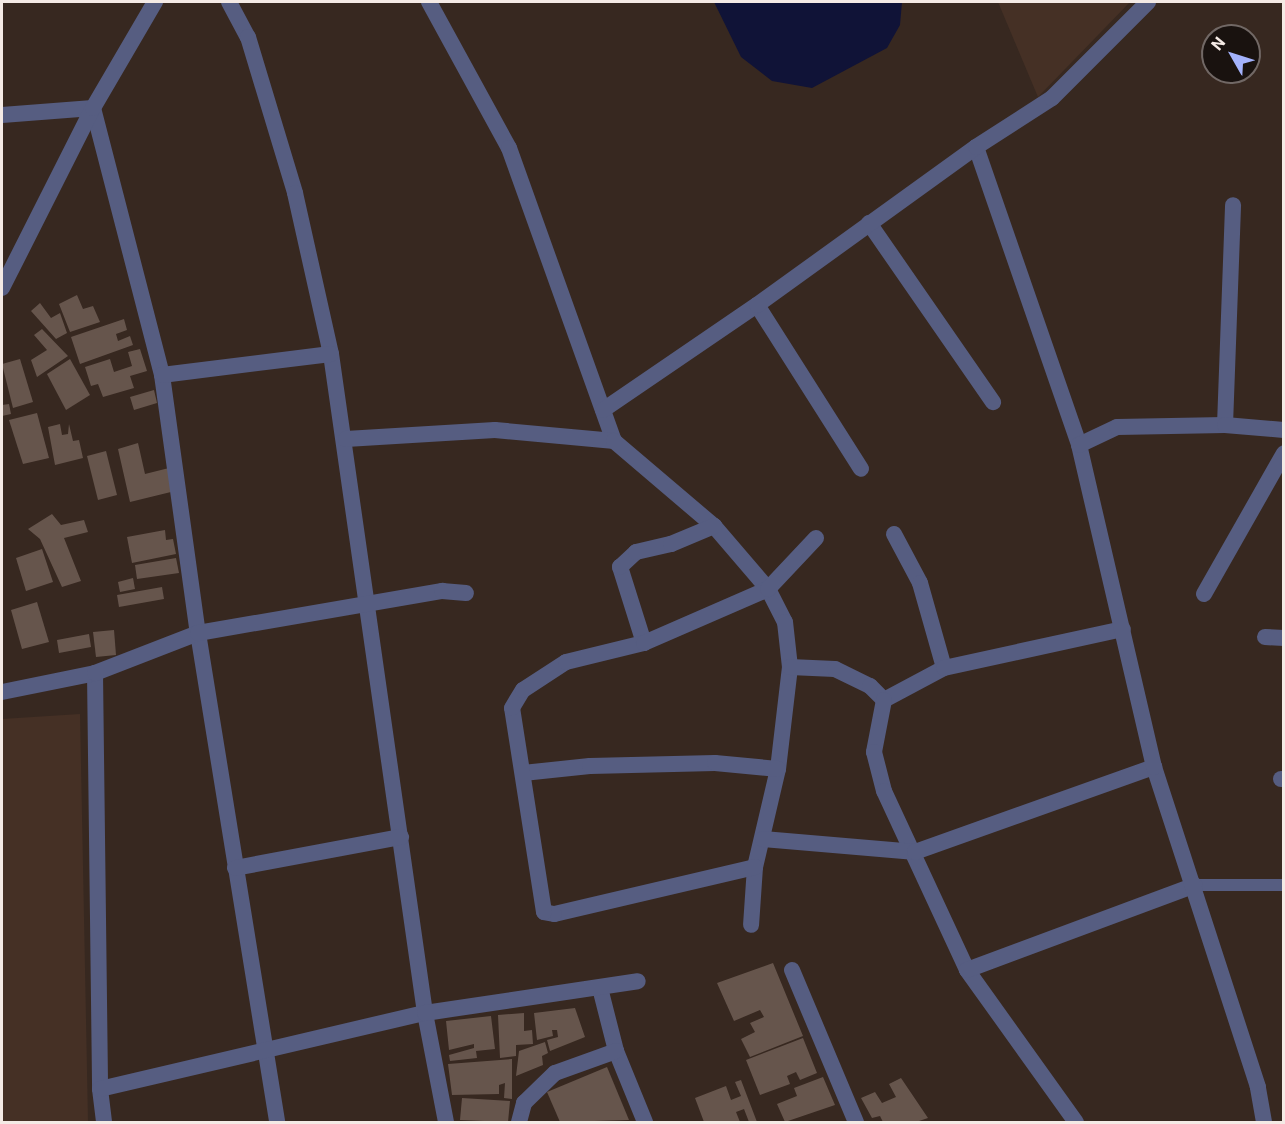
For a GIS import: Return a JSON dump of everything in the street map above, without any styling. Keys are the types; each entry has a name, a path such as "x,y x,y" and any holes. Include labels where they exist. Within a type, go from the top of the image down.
{"street":[{"path":"2,288 93,108 155,2"},
{"path":"229,2 248,37 295,194 331,354 346,439 425,1013 446,1122"},
{"path":"429,2 509,148 614,441 714,526 768,589 785,622 790,667 778,769 755,867 751,926"},
{"path":"603,410 757,305 976,147 1052,98 1148,2"},
{"path":"2,115 93,108"},
{"path":"93,108 162,375 198,633 263,1048 277,1122"},
{"path":"976,147 1079,445 1154,767 1195,885 1258,1087 1264,1122"},
{"path":"1225,425 1233,205"},
{"path":"869,223 993,402"},
{"path":"2,258 19,257"},
{"path":"757,305 861,469"},
{"path":"162,375 331,354"},
{"path":"1079,445 1117,427 1225,425 1284,430"},
{"path":"346,439 495,430 614,441"},
{"path":"1204,594 1284,453"},
{"path":"644,643 620,567 636,552 671,544 714,526"},
{"path":"894,534 920,583 944,669"},
{"path":"755,867 554,914 544,912 512,708 515,698 566,662 644,643 768,589 816,538"},
{"path":"3,690 95,673 198,633 442,591 466,593"},
{"path":"884,700 944,669 1123,628"},
{"path":"1265,637 1284,638"},
{"path":"790,667 835,669 870,686 884,700"},
{"path":"95,673 100,1089 104,1122"},
{"path":"884,700 874,752 884,791 915,852 968,970 1076,1122"},
{"path":"523,773 590,766 715,763 778,769"},
{"path":"763,839 915,852 1154,767"},
{"path":"235,868 401,837"},
{"path":"968,970 1195,885"},
{"path":"792,970 856,1122"},
{"path":"100,1089 263,1048 425,1013 638,981"},
{"path":"600,988 616,1051 645,1122"},
{"path":"519,1122 524,1103 555,1073 616,1051"}],"lane":[{"path":"1195,885 1284,885"}],"shaded area":[{"path":"714,2 902,2 900,25 887,48 812,88 772,81 741,57"},
{"path":"998,2 1130,2 1038,97"},
{"path":"80,714 88,1122 2,1122 2,719"}],"building":[{"path":"77,295 83,309 93,306 100,322 70,332 59,304"},
{"path":"40,303 51,318 60,313 67,333 56,339 31,311"},
{"path":"124,319 127,330 116,334 118,341 130,336 133,345 80,364 71,337"},
{"path":"42,329 68,356 37,377 31,360 47,350 34,335"},
{"path":"140,349 147,371 130,376 134,388 103,397 98,384 91,386 85,367 110,359 114,372 132,366 128,352"},
{"path":"20,359 33,402 13,408 2,364"},
{"path":"70,359 90,395 66,410 47,374"},
{"path":"154,390 157,403 134,410 130,397"},
{"path":"9,404 11,414 2,416 2,405"},
{"path":"37,413 49,458 23,464 9,420"},
{"path":"60,424 62,435 68,434 69,424 73,441 79,440 83,458 55,465 48,427"},
{"path":"138,443 145,474 169,468 175,491 130,502 118,449"},
{"path":"106,451 117,495 98,500 87,456"},
{"path":"52,514 61,525 84,520 88,532 64,538 81,581 62,587 40,539 28,529"},
{"path":"165,530 166,540 173,539 176,554 132,563 127,537"},
{"path":"42,549 53,582 26,591 16,558"},
{"path":"176,558 179,573 137,579 135,565"},
{"path":"133,578 135,589 120,592 118,582"},
{"path":"162,587 164,599 119,607 117,595"},
{"path":"37,602 49,642 22,649 11,610"},
{"path":"114,630 116,655 96,657 93,632"},
{"path":"89,634 91,647 59,653 57,640"},
{"path":"773,963 803,1036 750,1057 741,1039 755,1032 750,1023 764,1017 760,1010 734,1021 717,983"},
{"path":"575,1008 585,1037 550,1051 547,1040 558,1037 557,1030 552,1030 553,1036 537,1040 534,1013"},
{"path":"524,1013 524,1031 532,1030 533,1044 516,1045 516,1056 500,1058 498,1015"},
{"path":"491,1016 495,1049 476,1051 477,1058 450,1061 449,1055 474,1048 474,1044 449,1050 446,1021"},
{"path":"803,1038 817,1073 800,1080 796,1072 787,1076 790,1084 760,1095 746,1060"},
{"path":"545,1042 548,1053 542,1056 543,1065 516,1076 519,1051"},
{"path":"512,1059 512,1099 504,1098 505,1083 499,1085 499,1094 452,1095 448,1064"},
{"path":"607,1067 629,1120 560,1122 547,1092"},
{"path":"823,1077 835,1105 785,1122 777,1104 797,1096 794,1088"},
{"path":"901,1078 928,1118 916,1122 883,1122 880,1116 872,1118 861,1098 875,1092 882,1103 896,1097 889,1084"},
{"path":"741,1080 757,1122 749,1122 744,1109 736,1112 740,1122 704,1122 695,1098 726,1086 731,1100 741,1096 735,1082"},
{"path":"462,1098 510,1101 508,1122 460,1120"}]}
